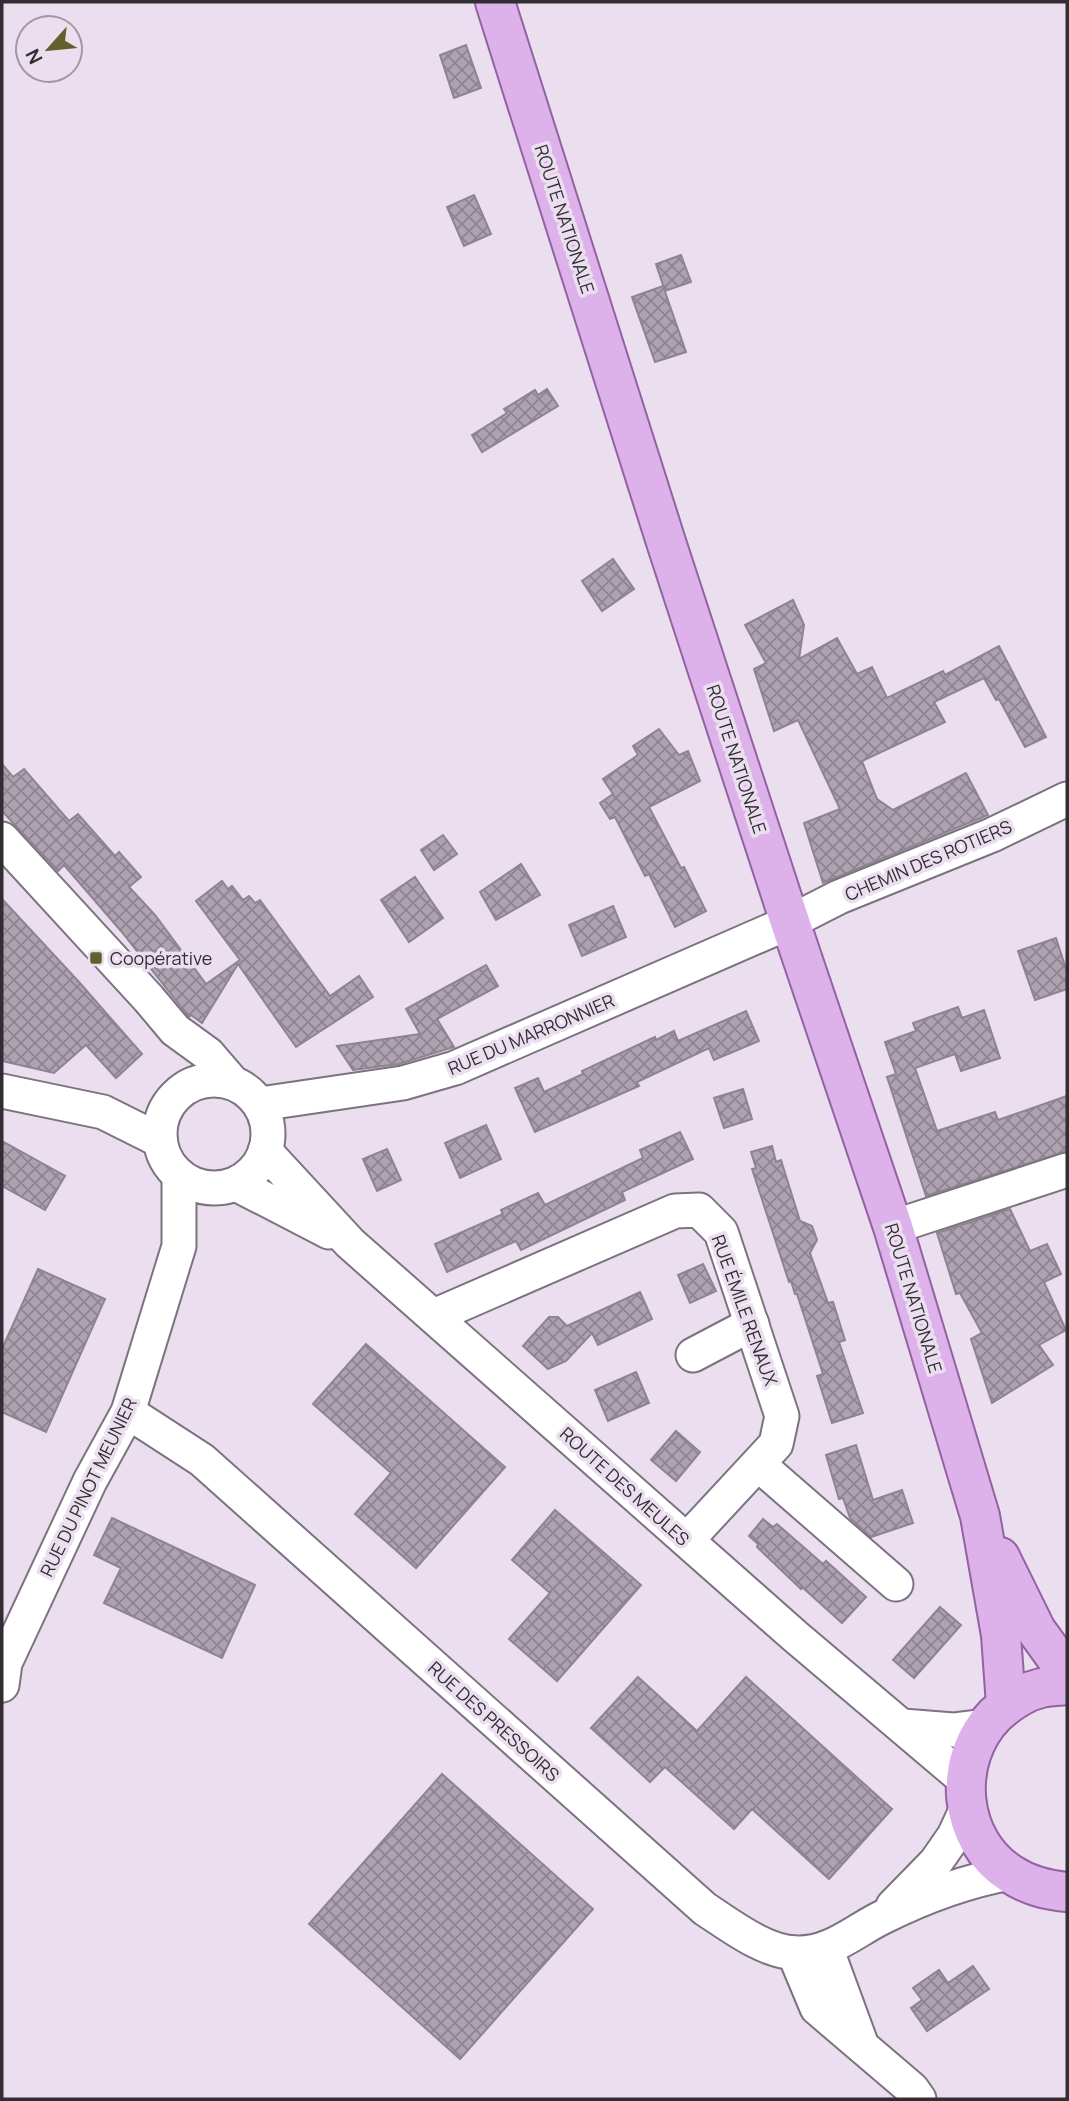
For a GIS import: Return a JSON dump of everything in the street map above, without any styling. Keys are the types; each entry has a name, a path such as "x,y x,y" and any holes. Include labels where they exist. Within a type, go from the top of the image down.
{"main road":[{"name":"ROUTE NATIONALE","path":"495,2 666,542 892,1227 980,1516"},
{"path":"980,1516 1036,1630 1067,1673"},
{"path":"980,1516 1001,1635 995,1715"},
{"path":"1067,1685 1038,1688 995,1715 971,1751 966,1794 975,1833 990,1856 1010,1873 1038,1887 1067,1892"}],"street":[{"name":"CHEMIN DES ROTIERS","path":"790,922 839,897 992,835 1067,799"},
{"path":"2,839 175,1030 208,1054 233,1083"},
{"name":"RUE DU MARRONNIER","path":"260,1104 403,1083 455,1068 790,922"},
{"path":"103,1112 178,1094 202,1080 233,1083 243,1088 260,1104 266,1117 268,1131 265,1151 255,1169 230,1185 208,1188 179,1176 166,1160 159,1140 161,1120 178,1094 175,1030"},
{"path":"2,1091 103,1112 159,1140"},
{"name":"ROUTE DES MEULES","path":"265,1151 350,1243 796,1637 903,1726 966,1794"},
{"path":"892,1227 1067,1170"},
{"name":"RUE DU PINOT MEUNIER","path":"2,1685 5,1662 10,1650 90,1481 128,1412 179,1246 179,1176"},
{"name":"ROUTE DES MEULES","path":"230,1185 350,1243"},
{"name":"RUE DU PINOT MEUNIER","path":"179,1246 230,1185"},
{"name":"RUE ÉMILE RENAUX","path":"434,1317 676,1211 699,1210 722,1232 782,1416 776,1444 687,1540"},
{"path":"692,1355 752,1324"},
{"name":"RUE DES PRESSOIRS","path":"128,1412 202,1460 705,1909 748,1937 794,1953 815,1952 839,1944 882,1917 952,1887 1010,1873"},
{"path":"758,1464 896,1584"},
{"path":"903,1726 953,1730 995,1715"},
{"name":"RUE DES PRESSOIRS","path":"882,1917 936,1862 954,1836 966,1794"},
{"path":"826,1948 863,2048"},
{"path":"794,1953 817,2008 912,2089 919,2099"}],"building":[{"path":"466,45 481,88 454,98 440,55"},
{"path":"474,195 491,234 464,246 447,207"},
{"path":"681,255 691,282 665,291 656,264"},
{"path":"663,286 686,352 655,362 632,297"},
{"path":"547,389 558,406 482,452 472,435 507,413 504,409 535,390 538,395"},
{"path":"613,559 634,589 602,611 582,581"},
{"path":"793,600 804,625 799,659 837,638 857,674 872,667 887,698 943,671 945,675 999,646 1046,737 1025,747 999,699 996,700 984,678 934,702 945,722 862,761 877,799 893,810 966,773 988,815 823,883 804,823 840,809 798,720 774,731 754,669 766,663 745,625"},
{"path":"659,729 679,755 688,751 700,781 649,807 706,911 675,927 649,874 645,876 615,817 610,819 600,803 613,794 603,779 638,755 633,746"},
{"path":"2,764 13,777 24,769 69,821 78,814 115,856 119,852 141,877 129,887 155,915 206,984 240,960 196,901 222,881 228,889 232,886 243,900 249,896 255,903 260,900 330,996 359,976 373,997 296,1047 238,964 202,1023 191,1015 189,1017 121,931 64,865 58,871 2,811"},
{"path":"443,835 457,854 434,870 421,850"},
{"path":"521,864 540,895 496,920 480,892"},
{"path":"415,877 443,918 409,942 381,900"},
{"path":"2,899 142,1054 116,1078 86,1045 54,1073 2,1061"},
{"path":"613,906 626,937 582,956 569,925"},
{"path":"1056,938 1067,972 1067,989 1035,1000 1018,951"},
{"path":"486,965 498,986 437,1019 454,1047 399,1064 353,1070 337,1046 420,1034 406,1009"},
{"path":"958,1007 962,1018 984,1010 1000,1058 961,1071 955,1054 915,1068 937,1131 995,1112 998,1120 1067,1096 1067,1151 926,1196 887,1077 896,1074 885,1042 916,1031 913,1023"},
{"path":"746,1011 759,1041 714,1060 709,1048 637,1082 639,1086 535,1132 515,1088 538,1078 544,1092 655,1037 656,1040 674,1031 678,1041"},
{"path":"743,1089 752,1119 724,1128 714,1098"},
{"path":"486,1125 501,1159 460,1178 445,1143"},
{"path":"680,1132 693,1159 622,1192 625,1200 521,1250 516,1241 447,1272 435,1244 503,1214 501,1210 538,1193 545,1205 643,1158 640,1150"},
{"path":"2,1141 65,1176 45,1210 2,1186"},
{"path":"772,1146 776,1162 781,1160 800,1221 812,1226 817,1240 810,1253 828,1303 833,1302 845,1340 839,1342 863,1413 832,1423 817,1376 823,1374 752,1169 756,1168 751,1152"},
{"path":"387,1149 401,1180 377,1191 363,1159"},
{"path":"1010,1209 1030,1251 1047,1244 1061,1274 1044,1282 1066,1330 1039,1345 1053,1365 992,1403 971,1339 982,1333 960,1293 956,1294 937,1233"},
{"path":"703,1264 716,1291 690,1303 678,1275"},
{"path":"38,1269 105,1299 46,1432 2,1412 2,1349"},
{"path":"640,1292 652,1319 598,1345 592,1333 566,1361 548,1369 523,1346 549,1317 558,1317 567,1326"},
{"path":"366,1344 505,1467 416,1568 355,1514 391,1473 313,1404"},
{"path":"636,1372 649,1403 608,1421 595,1390"},
{"path":"676,1431 700,1452 676,1481 651,1460"},
{"path":"856,1445 873,1500 902,1490 913,1523 871,1537 850,1518 843,1498 839,1499 826,1455"},
{"path":"555,1510 641,1585 557,1681 509,1639 550,1593 512,1560"},
{"path":"112,1518 255,1585 222,1658 104,1603 121,1568 94,1555"},
{"path":"763,1519 773,1527 777,1524 823,1564 826,1561 866,1597 842,1623 757,1547 758,1544 749,1536"},
{"path":"940,1607 961,1625 914,1678 893,1660"},
{"path":"638,1677 697,1731 746,1677 892,1809 829,1879 752,1809 734,1829 665,1767 650,1782 591,1728"},
{"path":"442,1774 593,1909 460,2059 309,1924"},
{"path":"973,1966 989,1989 927,2031 911,2008 922,2000 913,1988 939,1970 948,1983"}],"place":[{"name":"Coopérative","path":"96,958"}]}
